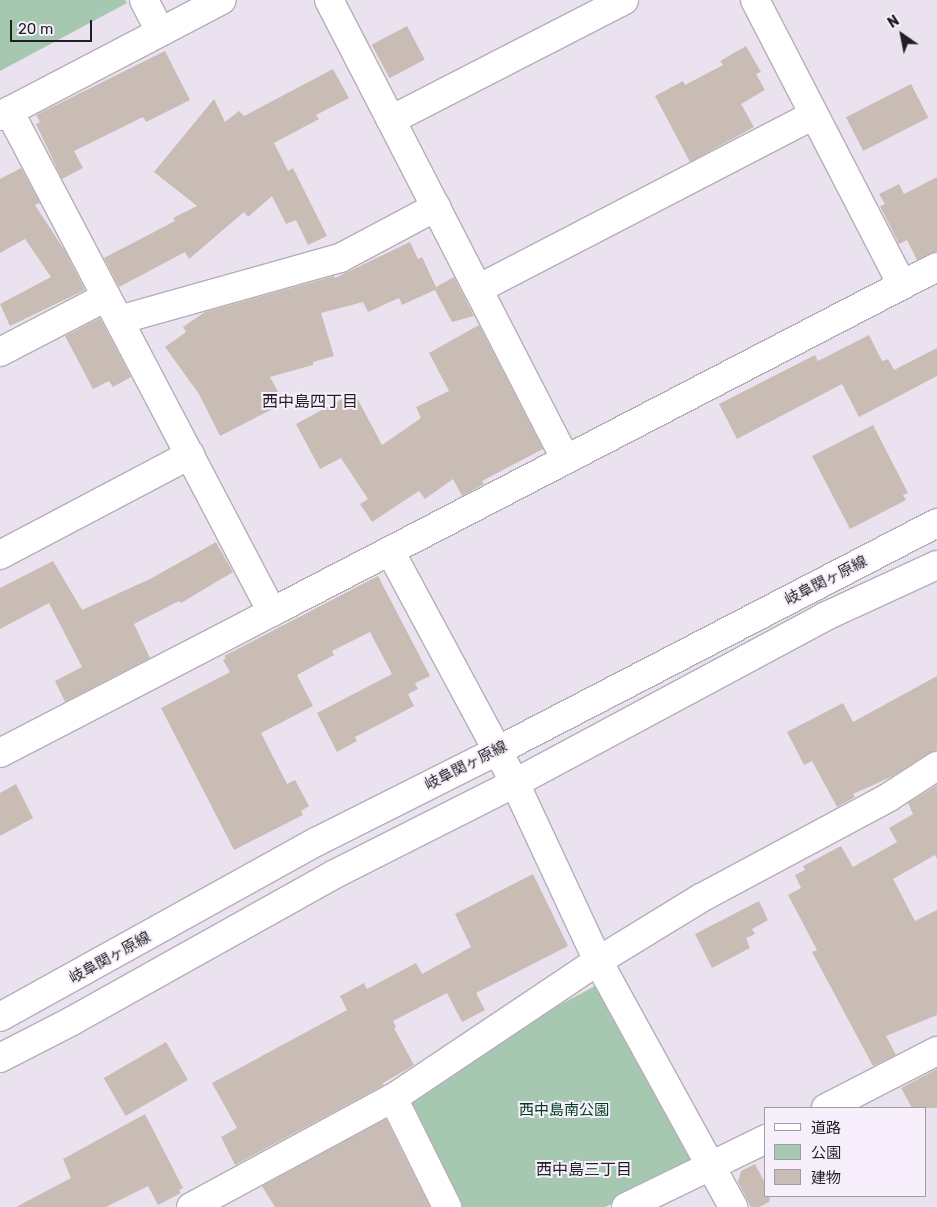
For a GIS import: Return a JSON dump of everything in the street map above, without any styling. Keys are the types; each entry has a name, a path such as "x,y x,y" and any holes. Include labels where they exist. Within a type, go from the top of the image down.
{"street":[{"path":"144,0 160,32"},
{"path":"222,0 5,113 113,308 272,612"},
{"path":"329,0 566,460"},
{"path":"391,120 624,0"},
{"path":"755,0 902,285"},
{"path":"478,289 814,115"},
{"path":"0,352 113,308 340,258 436,207"},
{"path":"0,753 937,267"},
{"path":"0,555 190,455"},
{"name":"岐阜関ヶ原線","path":"0,1017 318,841 499,750 937,523"},
{"path":"390,551 499,750 598,961 733,1207"},
{"name":"岐阜関ヶ原線","path":"0,1058 72,1021 335,874 515,783 824,617 937,565"},
{"path":"191,1207 393,1098 598,961 701,898 889,796 937,766"},
{"path":"828,1107 937,1051"},
{"path":"393,1098 447,1207"},
{"path":"626,1207 712,1167 764,1140"}],"green space":[{"path":"0,0 125,0 127,3 0,71"},
{"name":"西中島南公園","path":"608,979 695,1163 605,1207 455,1207 398,1091"}],"building":[{"path":"407,26 425,60 390,78 372,45"},
{"path":"746,46 761,72 756,74 765,90 741,104 754,127 690,162 655,96 683,81 685,85 723,65 720,61"},
{"path":"165,51 190,100 146,122 143,117 74,151 83,168 62,179 36,124 40,122 36,115"},
{"path":"333,69 349,98 316,115 319,119 274,143 288,171 293,168 327,236 308,245 296,220 286,224 272,196 248,217 244,212 189,259 185,252 119,287 104,258 175,221 173,218 197,206 154,172 214,99 225,122 239,111 244,116"},
{"path":"911,84 928,118 863,151 846,117"},
{"path":"21,168 40,203 35,205 65,251 85,290 10,326 0,304 51,277 25,239 0,253 0,179"},
{"path":"937,177 937,251 917,260 907,240 899,244 880,206 885,204 879,194 899,184 904,194"},
{"path":"410,242 418,259 422,257 436,287 454,277 474,316 452,322 435,290 402,305 399,298 368,312 363,302 321,313 334,356 313,362 313,365 270,377 284,403 220,436 199,394 165,347 186,332 183,327 205,312 334,276 335,278"},
{"path":"100,318 131,377 113,387 109,381 93,389 65,336"},
{"path":"479,325 543,449 482,481 484,484 462,496 453,479 425,499 419,491 372,522 360,504 368,499 341,458 320,469 296,424 342,399 343,402 356,396 382,445 421,418 416,407 449,391 429,353"},
{"path":"869,335 882,361 888,359 894,370 937,348 937,376 859,417 842,384 737,439 719,404 815,355 818,361"},
{"path":"873,425 908,493 903,495 906,500 850,529 812,456"},
{"path":"216,542 233,572 181,603 179,601 134,624 150,658 65,702 55,681 82,667 49,603 0,629 0,588 53,561 82,610 150,579"},
{"path":"378,576 430,676 415,683 418,689 408,694 414,706 355,737 357,741 337,752 317,713 392,674 370,632 332,651 334,655 297,675 313,706 261,733 287,784 295,780 309,806 301,811 303,815 234,850 161,708 230,672 223,660 226,658 224,656"},
{"path":"937,676 937,750 893,776 853,794 855,797 837,807 812,761 804,765 787,732 843,703 853,722"},
{"path":"16,784 33,818 0,836 0,793"},
{"path":"937,785 937,859 935,855 893,879 915,921 937,910 937,1015 886,1036 896,1055 873,1066 812,952 817,950 788,895 801,888 795,875 805,870 803,866 841,846 853,867 897,842 889,828 913,814 908,803"},
{"path":"533,874 568,946 476,993 485,1010 462,1022 447,993 393,1021 396,1027 394,1028 414,1065 383,1083 384,1085 235,1165 221,1137 237,1128 212,1083 347,1010 340,996 364,983 367,989 416,963 422,974 471,947 455,914"},
{"path":"759,901 768,920 752,929 755,934 746,938 750,948 712,968 695,934"},
{"path":"166,1042 188,1080 126,1116 104,1078"},
{"path":"937,1069 937,1108 911,1107 901,1088"},
{"path":"145,1114 183,1188 179,1190 181,1193 158,1205 148,1186 106,1207 16,1207 71,1178 63,1159"},
{"path":"386,1119 430,1207 275,1207 262,1186"},
{"path":"755,1164 764,1181 764,1197 770,1197 769,1202 759,1207 751,1207 738,1182 741,1171"}],"district":[{"name":"西中島四丁目","path":"310,402"},
{"name":"西中島三丁目","path":"584,1170"}]}
